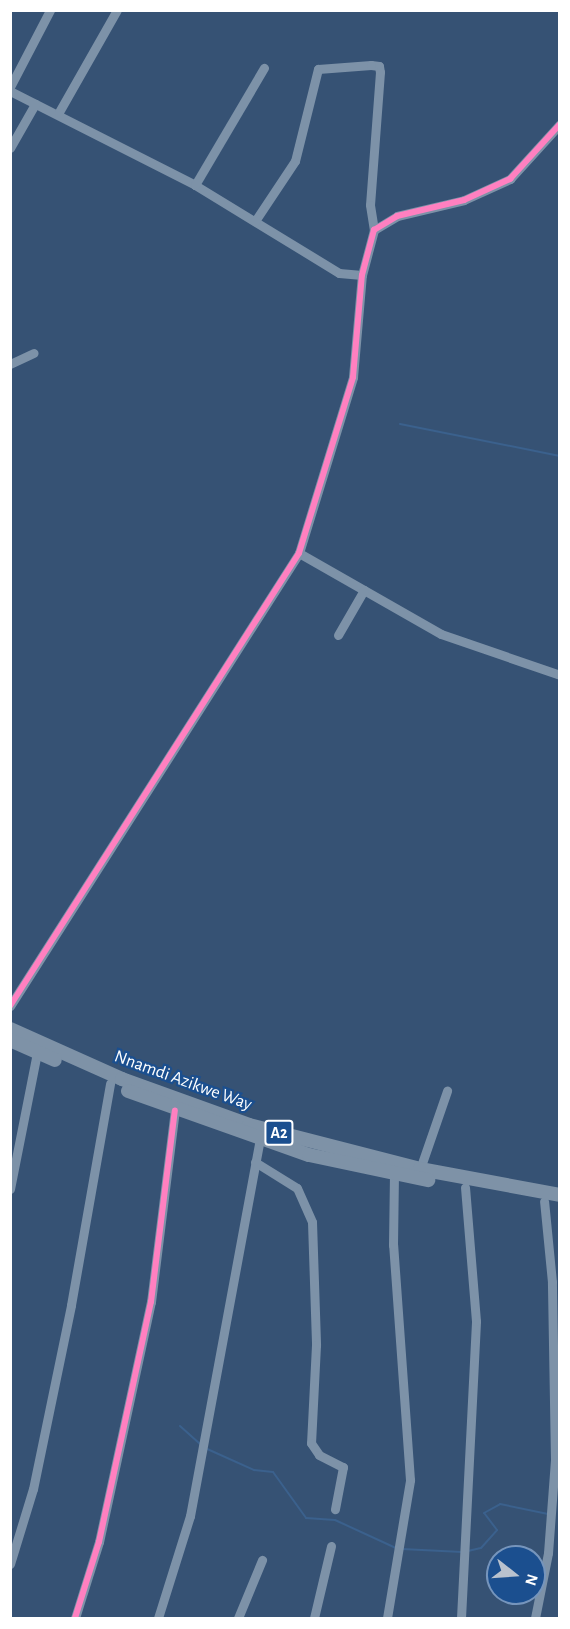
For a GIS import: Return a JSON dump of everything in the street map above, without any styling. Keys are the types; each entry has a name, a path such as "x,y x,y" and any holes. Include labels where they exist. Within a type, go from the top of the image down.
{"highway":[{"name":"Nnamdi Azikwe Way","path":"10,1029 186,1103 420,1169 560,1195"},
{"name":"Nnamdi Azikwe Way","path":"10,1040 175,1110 260,1138 394,1173 560,1204"}],"street":[{"path":"50,10 10,89 35,104 59,112 195,185 339,273 362,275"},
{"path":"59,112 117,10"},
{"path":"10,1006 299,553 352,377 362,275 374,230 370,205 379,66 318,69 295,160 255,222"},
{"path":"195,185 264,68"},
{"path":"10,148 35,104"},
{"path":"374,230 397,216 464,200 510,179 560,124"},
{"path":"10,364 34,353"},
{"path":"299,553 441,634 560,675"},
{"path":"338,635 364,590"},
{"path":"10,1189 37,1053"},
{"path":"10,1564 33,1489 71,1305 110,1083"},
{"path":"420,1169 447,1091"},
{"path":"75,1618 99,1542 151,1302 175,1110"},
{"path":"158,1618 190,1516 201,1440 260,1138"},
{"path":"255,1162 297,1188 312,1222 316,1345 311,1443 319,1455 343,1467 335,1509"},
{"path":"387,1618 410,1480 393,1245 394,1173"},
{"path":"461,1618 476,1321 465,1187"},
{"path":"535,1618 548,1553 553,1508 555,1370 544,1202"},
{"path":"314,1618 331,1546"},
{"path":"548,1553 560,1554"},
{"path":"238,1618 262,1560"}],"waterway":[{"path":"400,424 560,456"},
{"path":"180,1426 200,1444"},
{"path":"205,1448 254,1470 273,1472 306,1518 335,1520 396,1548"},
{"path":"468,1551 481,1548 497,1530 484,1513 500,1504 548,1514"},
{"path":"402,1549 462,1552"}],"cycle path":[{"path":"10,1006 299,553 353,377 362,275 374,230 397,216 464,200 510,179 560,124"},
{"path":"75,1618 99,1542 151,1302 175,1110"}]}
